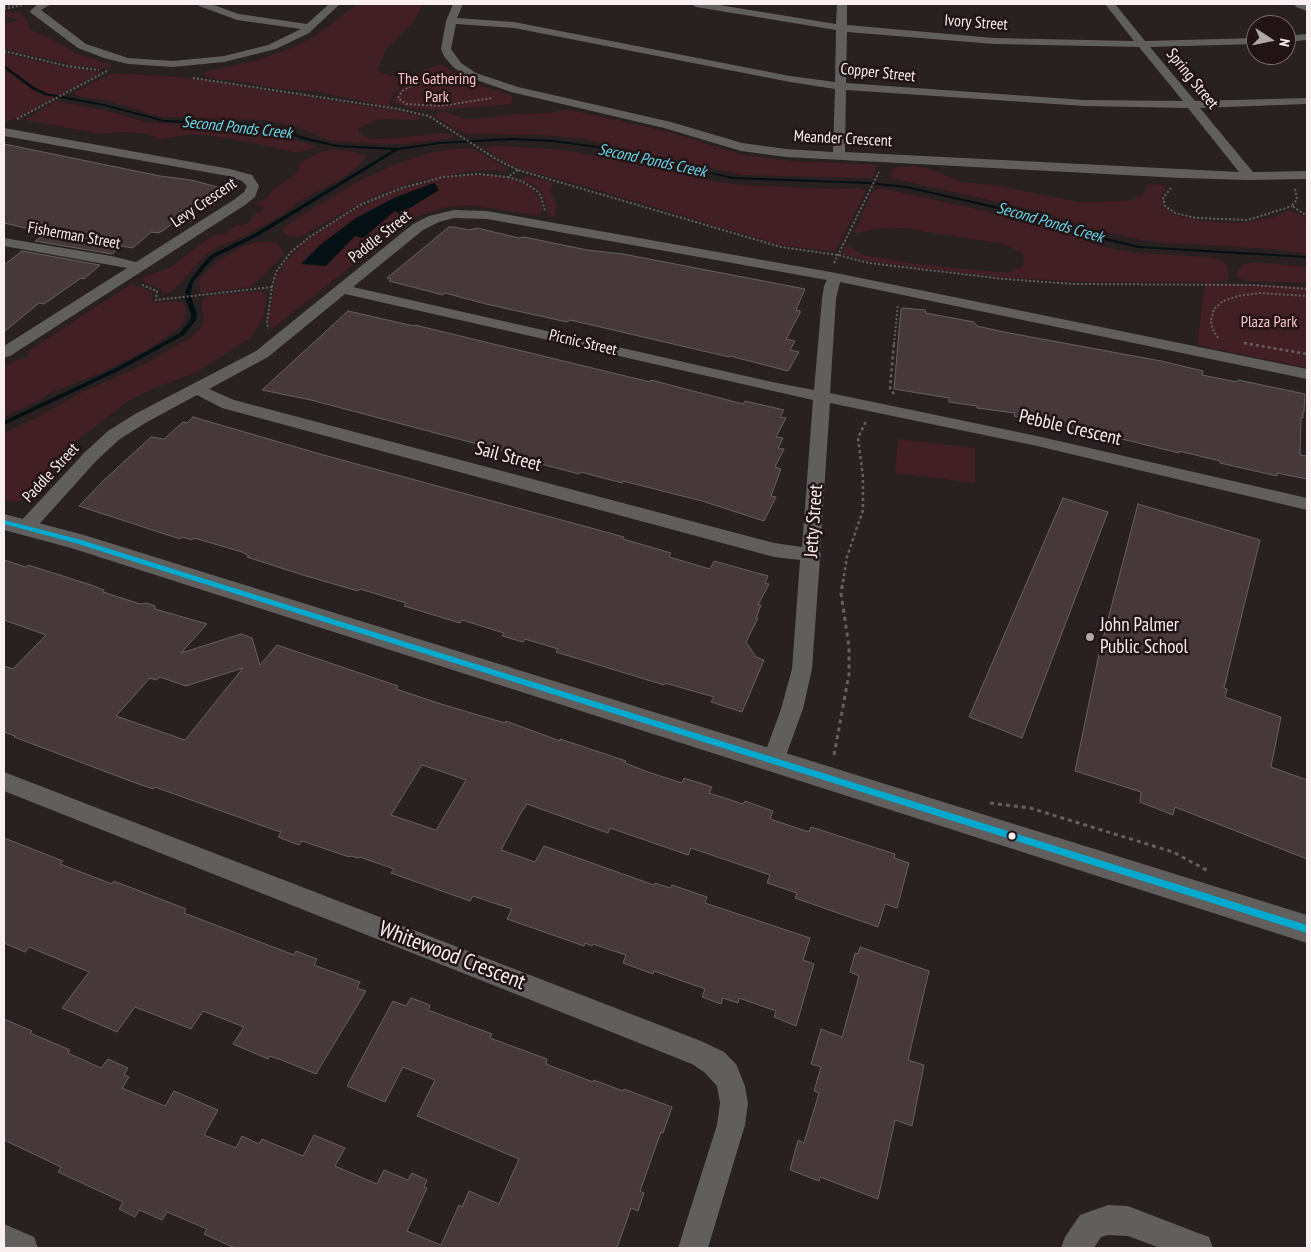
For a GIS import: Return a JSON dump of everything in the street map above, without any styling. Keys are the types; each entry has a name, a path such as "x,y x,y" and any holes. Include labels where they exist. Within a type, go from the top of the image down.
{"street":[{"path":"203,4 237,17 310,27"},
{"path":"42,5 36,11 57,30 82,46 116,58 147,63 198,63 242,56 282,43 310,27 336,4"},
{"name":"Meander Crescent","path":"458,4 446,49 457,65 472,75 515,90 667,125 741,147 786,153 1181,174 1249,176 1307,174"},
{"name":"Ivory Street","path":"696,4 841,28 1012,42 1142,44 1246,40"},
{"path":"839,156 842,4"},
{"name":"Spring Street","path":"1110,4 1249,176"},
{"path":"1300,4 1307,7"},
{"name":"Copper Street","path":"452,21 514,25 745,70 840,86 1013,100 1193,105 1307,101"},
{"name":"Levy Crescent","path":"4,132 230,172 247,178 253,186 250,194 240,202 4,353"},
{"name":"Paddle Street","path":"15,524 114,435 141,418 262,354 418,227 443,216 486,215 834,273"},
{"name":"Fisherman Street","path":"4,242 105,258 138,267"},
{"path":"834,273 1012,314 1307,374"},
{"name":"Jetty Street","path":"773,761 792,709 802,669 812,555 830,290 834,273"},
{"name":"Picnic Street","path":"343,289 822,396"},
{"name":"Sail Street","path":"197,389 228,404 774,550 812,555"},
{"name":"Pebble Crescent","path":"822,396 1037,441 1307,504"},
{"path":"15,524 1307,929"},
{"name":"Whitewood Crescent","path":"4,781 701,1054 714,1062 726,1074 731,1086 734,1103 731,1125 693,1248"},
{"path":"1076,1248 1091,1226 1108,1220 1128,1221 1198,1248"},
{"path":"4,1239 23,1248"}],"path":[{"path":"4,8 16,4"},
{"path":"4,8 27,4"},
{"path":"4,51 67,66 109,70"},
{"path":"35,110 115,68"},
{"path":"465,70 424,80 402,91 398,98 411,104 441,106 492,98"},
{"path":"187,77 404,110 429,116 496,159 518,170 764,242 838,255 869,263 908,269 1022,280 1108,285 1278,286 1307,289"},
{"path":"404,110 411,104"},
{"path":"834,273 838,255 882,166"},
{"path":"508,177 518,170"},
{"path":"272,333 268,330 267,323 276,272 292,252 334,220 360,205 402,188 443,177 478,174 508,177 522,182 537,191 541,196 545,214"},
{"path":"1181,174 1182,182 1169,190 1164,196 1163,201 1168,209 1188,216 1214,220 1248,220 1281,211 1292,206 1297,199 1292,186"},
{"path":"1292,206 1307,216"},
{"path":"140,284 157,291 156,300 272,287"},
{"path":"1278,286 1280,293"},
{"path":"1227,339 1217,338 1212,328 1212,315 1218,305 1232,297 1245,294 1280,293 1307,296"},
{"path":"895,399 890,388 899,298"},
{"path":"1237,341 1307,354"},
{"path":"834,756 849,674 849,647 840,593 847,557 863,510 863,477 858,438 868,416"},
{"path":"986,803 1030,808 1173,852 1218,876"}],"green space":[{"path":"357,4 422,4 411,25 386,49 377,70 381,73 405,79 407,82 393,95 390,101 391,107 313,91 279,89 232,80 219,80 204,75 207,71 255,61 297,46 315,36"},
{"path":"4,11 20,13 28,21 29,26 27,27 78,54 113,65 105,69 74,65 4,49 4,23 18,21 4,17"},
{"path":"4,53 59,66 102,72 15,119 4,122"},
{"name":"The Gathering Park","path":"439,65 476,84 513,96 511,104 443,110 416,109 396,104 394,100 400,91 425,69"},
{"path":"113,73 180,77 421,116 417,120 379,119 360,128 358,131 363,136 372,139 445,133 453,135 453,137 403,144 331,141 297,127 264,120 162,117 108,101 77,96 73,93"},
{"path":"56,101 108,111 145,122 252,129 273,133 317,147 297,153 206,135 187,135 161,139 146,134 124,132 101,134 24,120"},
{"path":"567,109 669,132 743,155 791,161 871,164 877,166 872,178 742,175 578,138 542,135 468,134 454,129 432,116 440,112 448,112 462,118 473,119 517,114 551,113"},
{"path":"499,146 575,152 718,182 838,189 859,188 866,191 835,252 780,245 567,181 527,171 505,162 483,148"},
{"path":"472,148 507,168 507,172 495,170 470,171 410,183 367,200 299,237 290,237 284,233 283,228 297,218 357,182 393,165 425,154 452,149"},
{"path":"334,149 352,151 367,156 362,163 344,177 298,202 284,214 206,255 173,291 162,295 161,289 143,282 142,280 146,276 169,268 212,236 223,234 235,226 248,224 256,213 262,211 263,207 257,205 257,202 268,198 272,190 296,174 299,165 304,160"},
{"path":"916,166 934,170 961,182 994,185 1079,202 1127,201 1141,196 1146,190 1145,186 1149,184 1164,185 1166,190 1160,198 1164,208 1175,215 1202,221 1239,223 1270,218 1288,211 1295,212 1307,218 1307,254 1272,249 1141,240 1090,228 1043,212 890,178 893,169"},
{"path":"471,175 500,176 522,182 531,188 540,199 543,208 540,216 470,205 442,208 418,216 408,221 271,330 269,317 276,277 288,259 302,244 360,207 398,190 442,178"},
{"path":"527,176 553,182 550,191 557,205 555,217 548,217 541,192 535,186 521,179"},
{"name":"Plaza Park","path":"880,188 1041,223 1096,245 1113,249 1139,253 1210,257 1221,260 1227,265 1229,280 1206,283 1307,287 1307,368 1197,345 1205,282 1090,282 1009,278 873,262 842,254 845,247 850,246 863,255 917,264 1007,273 1022,267 1024,261 1021,252 1003,244 902,228 874,229 856,234 854,232 873,191"},
{"path":"267,241 276,243 283,250 283,256 251,287 200,293 199,279 219,260 244,246"},
{"path":"1256,262 1307,267 1307,283 1247,281 1237,278 1237,273 1243,264"},
{"path":"133,284 152,292 152,302 154,303 176,301 183,303 187,309 182,326 150,348 98,374 48,394 40,400 4,417 4,368 14,361 29,357 27,353 30,350"},
{"path":"261,291 267,295 263,317 251,337 197,372 154,388 130,400 78,440 67,446 69,457 30,497 18,502 4,500 4,433 40,416 84,391 139,367 192,337 202,327 204,317 202,301 207,296"},
{"path":"898,439 975,448 975,483 895,473"}],"shaded area":[{"path":"434,183 439,190 400,214 395,211 363,238 355,236 326,266 301,264 320,245 356,218 396,197"}],"building":[{"path":"4,144 160,176 191,180 225,189 197,210 192,209 183,215 164,230 158,233 151,232 133,248 122,246 112,254 35,241 46,233 4,223"},
{"path":"449,227 469,230 477,228 519,238 524,237 587,250 623,254 805,289 796,310 800,311 800,313 786,339 795,341 790,350 799,352 788,371 730,356 570,320 567,322 445,293 443,295 389,281 391,279 387,278"},
{"path":"22,251 100,265 84,279 81,278 44,304 39,303 4,332 4,265"},
{"path":"901,309 925,310 926,313 974,322 977,326 1004,332 1161,361 1203,371 1202,375 1237,382 1238,380 1305,394 1303,418 1301,418 1300,455 1307,456 1307,479 1277,473 1277,476 1179,451 1179,453 1081,429 1021,418 1014,416 1015,413 949,402 949,398 894,389"},
{"path":"348,311 415,325 650,382 651,380 743,404 745,401 784,410 780,417 786,418 776,437 783,438 778,448 784,449 775,467 781,469 771,496 776,497 764,521 702,501 623,481 622,483 581,472 579,474 522,459 524,458 496,449 311,400 262,390"},
{"path":"193,417 320,454 624,537 623,539 671,553 669,557 710,569 714,561 768,576 765,583 769,584 758,605 761,605 756,618 758,618 746,642 756,657 764,660 742,712 711,702 714,697 665,683 664,685 556,652 558,649 525,639 523,642 502,636 504,633 462,620 460,623 404,606 406,603 360,589 358,591 306,576 247,557 249,556 242,552 194,538 192,540 182,537 180,539 79,506 151,437 164,439 183,422 187,423"},
{"path":"1063,498 1108,512 1022,738 969,717"},
{"path":"1138,504 1260,540 1224,688 1227,689 1225,697 1281,717 1271,767 1307,780 1307,859 1175,807 1173,815 1140,802 1141,792 1075,771 1099,654"},
{"path":"4,560 26,567 28,565 91,585 104,590 103,592 140,604 146,603 155,606 155,609 207,624 181,653 241,634 252,638 260,665 277,645 398,686 396,689 441,704 505,723 506,721 560,741 560,739 626,761 625,763 648,772 682,783 684,778 712,787 709,793 743,804 745,801 773,811 770,819 809,832 811,827 895,854 894,858 909,863 897,908 885,904 878,927 795,898 797,893 767,883 770,875 691,848 688,855 610,828 608,833 527,804 501,850 535,862 544,846 654,885 655,883 670,888 672,885 707,897 705,903 810,938 803,960 814,964 796,1026 774,1017 776,1011 739,998 738,1003 723,998 721,1004 702,997 705,989 654,971 653,974 623,963 626,955 593,944 592,946 585,943 584,946 507,919 512,909 473,896 470,901 391,873 394,869 360,857 349,857 302,841 299,845 278,837 281,832 155,787 153,789 133,782 4,732 4,666 13,669 46,635 4,620","holes":["243,668 185,740 116,716 150,678 156,680 160,677 186,686","422,765 466,780 436,830 391,815"]},
{"path":"4,838 63,861 60,864 112,884 114,881 186,909 184,913 294,955 296,951 317,959 314,965 360,982 357,988 366,991 316,1074 279,1059 269,1056 268,1059 233,1044 244,1027 203,1011 191,1029 135,1007 117,1032 62,1008 89,972 29,947 25,952 4,943"},
{"path":"860,947 929,971 908,1060 924,1065 912,1126 895,1120 878,1199 820,1177 819,1181 790,1170 798,1140 804,1143 819,1093 814,1091 821,1067 811,1064 821,1029 842,1037 859,976 850,972 855,953 858,954"},
{"path":"411,998 430,1005 428,1010 492,1034 490,1038 547,1059 546,1064 593,1082 594,1080 623,1091 624,1089 672,1107 640,1191 644,1193 638,1211 631,1208 617,1248 235,1248 204,1234 207,1229 167,1212 162,1220 139,1210 135,1217 119,1209 123,1202 58,1172 61,1167 4,1140 4,1019 32,1031 30,1033 70,1050 68,1053 101,1068 108,1059 128,1068 124,1075 129,1077 122,1088 165,1106 174,1091 218,1110 204,1135 236,1148 242,1136 259,1144 262,1139 303,1156 314,1135 345,1148 335,1166 377,1184 384,1170 408,1180 412,1173 427,1180 424,1187 427,1188 407,1231 441,1245 459,1205 462,1207 469,1191 499,1204 519,1159 417,1116 435,1080 403,1067 385,1102 347,1086 393,1001 406,1006"}],"waterway":[{"name":"Second Ponds Creek","path":"4,66 33,88 45,94 104,105 165,121 248,125 283,130 306,139 338,146 398,149 440,143 511,139 554,141 597,147 733,178 869,183 906,187 1051,220 1101,238 1139,247 1307,257"},
{"path":"4,423 118,369 182,334 193,320 194,314 188,292 191,282 213,256 256,235 396,150"}],"transit line":[{"path":"4,522 76,541 1307,929"}],"place":[{"name":"John Palmer Public School","path":"1090,637"}]}
